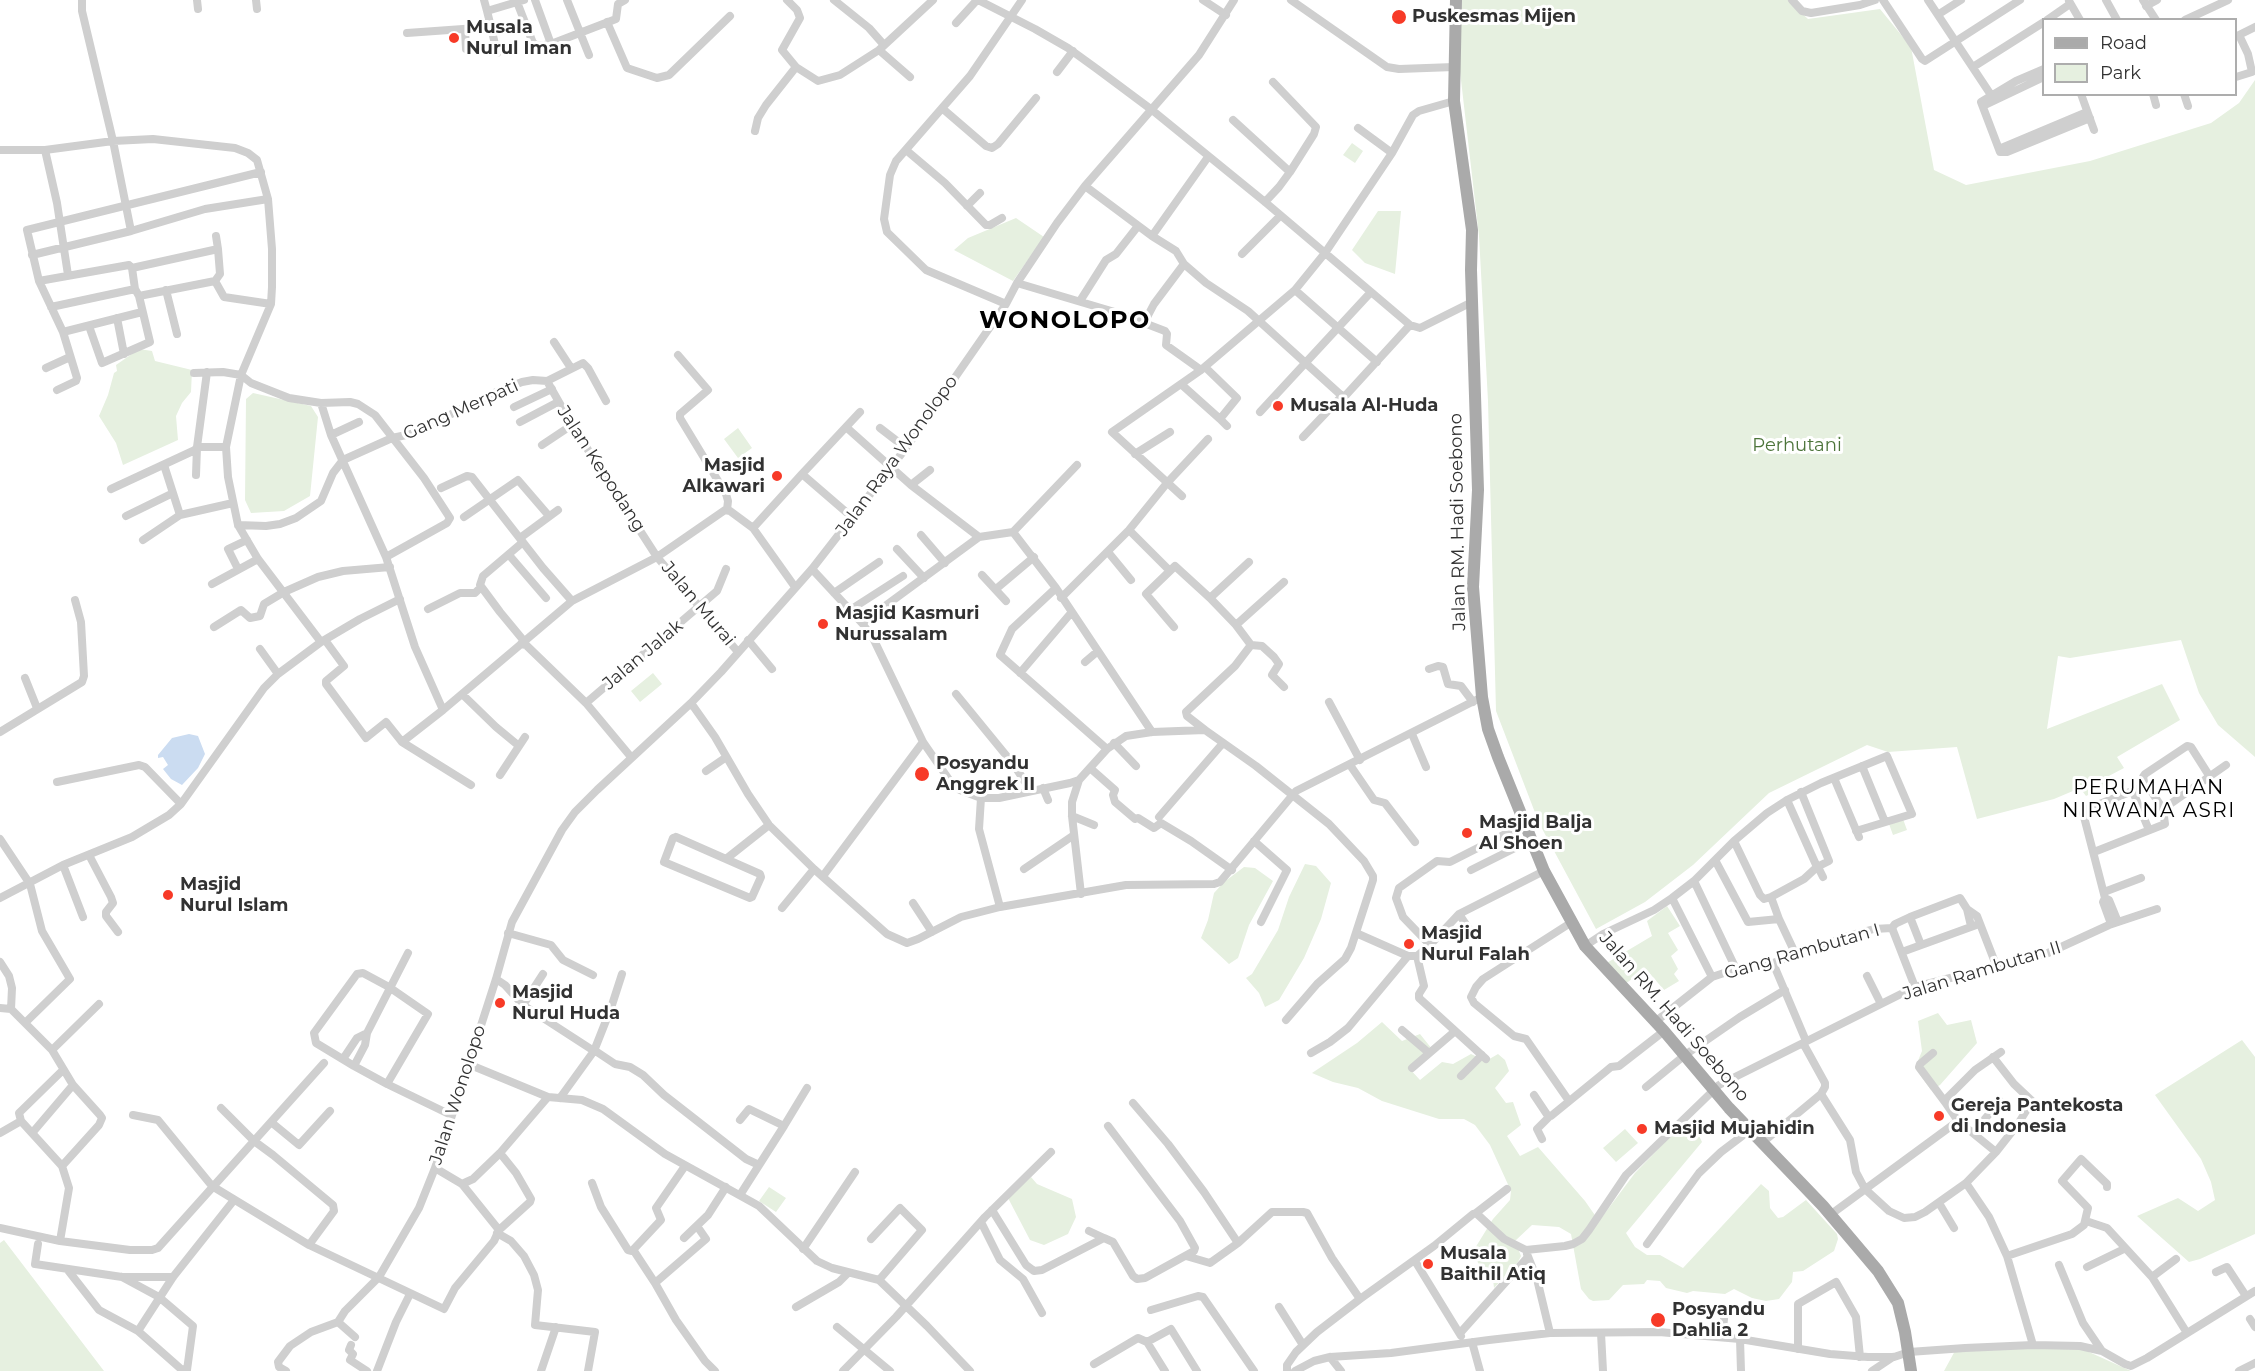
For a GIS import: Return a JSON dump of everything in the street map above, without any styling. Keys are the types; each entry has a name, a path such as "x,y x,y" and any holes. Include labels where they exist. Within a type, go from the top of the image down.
{"main road":[{"name":"Jalan RM. Hadi Soebono","path":"1456,0 1454,101 1472,230 1478,490 1473,587 1477,699 1544,871 1586,946 1873,1264 1895,1296 1909,1352 1911,1371"}],"street":[{"path":"82,0 82,11 113,141 131,231"},
{"path":"198,0 198,9"},
{"path":"256,0 257,9"},
{"path":"484,0 497,53"},
{"path":"535,0 551,44"},
{"path":"567,0 589,55"},
{"path":"487,11 521,1 533,43 538,46 551,44 616,19 618,4 625,0"},
{"path":"787,0 801,15 782,50 796,66 816,80 840,75 882,47 933,0"},
{"path":"834,0 869,27 882,47 910,77"},
{"path":"956,23 977,0 1073,51 1152,110 1410,325 1420,328 1472,302"},
{"path":"1006,304 926,270 887,232 884,219 890,175 896,161 970,76 1022,0"},
{"path":"1203,0 1226,15"},
{"name":"Jalan Raya Wonolopo","path":"530,887 577,810 691,703 812,569 853,518 906,448 1084,186 1199,55 1234,0"},
{"path":"1290,0 1387,67 1399,69 1454,67"},
{"path":"1792,0 1802,12 1811,13 1875,0"},
{"path":"1883,0 1923,60 1931,58 2020,0"},
{"path":"1928,0 1991,95"},
{"path":"1939,14 1961,0"},
{"path":"2106,0 2116,18"},
{"path":"2155,18 2144,3 2157,0"},
{"path":"2189,18 2228,0"},
{"path":"2049,18 2069,2 2079,18"},
{"path":"607,22 627,68 657,78 669,75 730,16"},
{"path":"1973,67 2042,23"},
{"path":"406,33 491,27"},
{"path":"2237,76 2252,72 2248,54 2237,36 2255,27"},
{"path":"465,30 466,49"},
{"path":"1057,72 1073,51"},
{"path":"755,131 758,118 765,105 796,66"},
{"path":"2042,70 1982,101 1999,149 2088,115"},
{"path":"1982,106 2042,77"},
{"path":"1265,202 1290,172 1316,127 1273,82"},
{"path":"2082,96 2094,130"},
{"path":"2154,96 2156,105"},
{"path":"2185,96 2188,106"},
{"path":"943,109 986,146 993,148 1036,98"},
{"path":"1182,496 1112,432 1182,386 1295,290 1325,254 1392,153 1415,112 1454,101"},
{"path":"1233,120 1290,172"},
{"path":"1358,128 1392,153"},
{"path":"0,150 45,150 113,141 153,139 235,148 248,153 257,160 268,199 272,249 271,304 241,375 226,447 228,477 238,525 258,560 344,666 326,681 326,684 363,737 368,738 386,722 402,742 471,785"},
{"path":"45,150 57,203 68,275"},
{"path":"906,150 945,183 986,225 1002,218"},
{"path":"1152,236 1208,157"},
{"path":"57,390 77,380 63,332 39,281 27,230 261,172"},
{"path":"1084,186 1176,251 1184,264 1260,322 1342,396"},
{"path":"967,206 981,193"},
{"path":"32,255 131,231 205,209 268,199"},
{"path":"1242,255 1280,216"},
{"path":"1080,302 1106,260 1116,254 1138,226"},
{"path":"51,307 215,281 220,274 216,236"},
{"path":"132,268 218,249"},
{"path":"39,281 127,264 132,268 150,342 102,363 88,326"},
{"path":"1144,323 1154,304 1184,264"},
{"path":"215,281 224,297 271,304"},
{"path":"1017,284 1080,302 1167,333 1166,345 1203,369 1237,398 1220,419"},
{"path":"166,290 177,334"},
{"path":"1295,290 1377,362"},
{"path":"1260,412 1371,292"},
{"path":"63,332 142,312"},
{"path":"117,318 124,354"},
{"path":"1303,436 1377,362 1410,325"},
{"path":"554,342 571,368"},
{"path":"678,355 708,390 680,414 726,494 727,510"},
{"path":"46,368 70,357"},
{"path":"514,407 550,385 579,363 585,364 606,401"},
{"path":"196,475 197,447 207,372"},
{"path":"194,373 241,375 251,383 277,394 321,404 341,401 358,404 375,415 428,484 450,518 447,523 386,557"},
{"name":"Gang Merpati","path":"344,460 392,438 411,434 494,393 522,382 533,380 550,385"},
{"name":"Jalan Kepodang","path":"550,385 572,425 657,557"},
{"path":"1182,386 1227,426"},
{"path":"520,422 558,402"},
{"path":"321,404 331,435 390,567 415,647 442,710"},
{"path":"753,528 860,412"},
{"path":"331,435 359,422"},
{"path":"542,445 572,425"},
{"path":"846,427 911,485 979,537"},
{"path":"880,428 906,448"},
{"path":"1135,454 1170,432"},
{"path":"1061,598 1129,530 1167,483 1208,439"},
{"path":"111,489 197,447 226,447"},
{"path":"238,525 266,526 296,518 321,501 332,475 344,460"},
{"path":"164,465 180,515"},
{"path":"862,623 979,537 1013,532 1077,465"},
{"path":"911,485 930,470"},
{"path":"802,474 853,518"},
{"path":"441,488 467,476 472,477 572,601"},
{"path":"464,517 515,480 521,481 549,516"},
{"path":"126,516 173,493"},
{"path":"144,540 180,515 232,503"},
{"path":"428,609 460,593 475,592 481,587 483,576 509,555 521,540 558,510"},
{"path":"727,510 753,528 795,587"},
{"path":"402,742 572,601 657,557 727,510"},
{"path":"1129,530 1169,570"},
{"path":"1013,532 1056,588 1152,732"},
{"path":"921,535 945,563"},
{"path":"238,569 228,549 246,540"},
{"path":"897,549 924,578"},
{"path":"1108,552 1131,580"},
{"path":"509,555 546,598"},
{"name":"Jalan Murai","path":"657,557 738,652"},
{"path":"996,589 1034,557"},
{"path":"212,584 258,560"},
{"path":"834,593 879,562"},
{"path":"1210,598 1249,562"},
{"path":"1174,627 1146,596 1147,592 1169,570 1177,566 1236,625 1251,645"},
{"path":"214,627 241,610 250,618 257,617 261,614 264,604 318,577 390,567"},
{"name":"Jalan Jalak","path":"586,703 700,608 719,589 726,569"},
{"path":"812,569 862,623 887,663 923,742 955,786 981,798 1004,798 1079,780"},
{"path":"982,575 1006,601"},
{"path":"850,610 903,576"},
{"path":"1236,625 1284,582"},
{"path":"481,587 523,642 586,703 631,757"},
{"path":"1056,588 1016,625 1000,652 1000,656 1107,749"},
{"path":"0,898 63,865 132,837 169,815 181,804 264,688 278,674 323,641 400,599"},
{"path":"0,732 82,682 84,676 81,622 75,600"},
{"path":"1020,673 1071,613"},
{"path":"748,640 771,669"},
{"path":"1284,687 1272,675 1279,664 1274,657 1262,646 1251,645 1234,666 1186,712 1187,716 1256,766 1329,824 1350,844 1373,876 1351,948 1341,964 1317,984 1286,1020"},
{"path":"260,649 278,674"},
{"path":"1085,662 1098,651"},
{"path":"691,703 770,825 814,869 887,934 895,939 910,942 961,917 1000,907 1126,885 1214,884 1220,882 1292,796 1306,786 1477,699 1461,686 1448,684 1443,668 1438,666 1430,669"},
{"path":"25,678 37,708"},
{"path":"462,694 519,746"},
{"path":"956,694 1014,765 1031,791"},
{"path":"1329,702 1360,760"},
{"path":"1081,894 1072,816 1072,802 1079,780 1107,749 1126,736 1152,732 1205,730"},
{"path":"1412,734 1426,767"},
{"path":"500,775 525,737"},
{"path":"823,876 923,742"},
{"path":"1114,743 1137,766"},
{"path":"1159,817 1223,743"},
{"path":"2094,852 2165,824 2163,808 2145,786 2143,777 2187,746 2191,747 2210,777"},
{"path":"1586,946 1672,898 1734,841 1767,813 1787,800 1801,792 1885,756 1889,757 1912,814 1885,822 1858,834 1834,778"},
{"path":"706,771 725,758"},
{"path":"57,782 140,765 145,767 181,804"},
{"path":"1350,765 1374,800 1385,803 1415,842"},
{"path":"2163,808 2226,765"},
{"path":"1862,766 1885,822"},
{"path":"1090,768 1115,790 1113,795 1115,802 1135,819 1138,818 1154,828 1161,823 1232,870"},
{"path":"2115,923 2082,816 2087,809 2145,786"},
{"path":"1043,788 1048,800"},
{"path":"1734,841 1762,898 1772,897 1804,879 1817,867 1829,861 1801,792"},
{"path":"2133,792 2149,830"},
{"path":"981,798 979,829 1000,907"},
{"path":"1787,800 1823,877"},
{"path":"1072,816 1094,825"},
{"path":"1430,945 1403,917 1397,902 1397,890 1437,861 1450,862 1525,824"},
{"path":"726,859 770,825"},
{"path":"1024,869 1074,835"},
{"path":"674,837 726,859 761,875 751,897 663,860 674,837"},
{"path":"0,839 30,884 42,931 70,980 26,1023"},
{"path":"1472,870 1531,840"},
{"path":"1254,841 1287,870 1261,922"},
{"path":"89,855 111,897 113,903 106,912 106,916 118,932"},
{"path":"1715,860 1748,922 1779,919"},
{"path":"63,865 83,917"},
{"path":"782,908 814,869"},
{"path":"1356,933 1408,956 1417,956 1459,914 1544,871"},
{"path":"2105,895 2141,878"},
{"path":"1694,880 1736,969"},
{"name":"Jalan Wonolopo","path":"338,1322 379,1276 419,1208 435,1168 496,979 508,933 530,887"},
{"path":"1772,897 1779,919 1795,953"},
{"path":"1672,898 1712,977"},
{"path":"1915,987 1893,928 1895,924 1960,898 1996,966"},
{"path":"913,903 932,932"},
{"name":"Jalan Rambutan II","path":"1527,1253 1565,1246 1582,1239 1626,1175 1713,1089 1915,987 2060,949 2115,923 2157,909"},
{"path":"1459,914 1469,929"},
{"path":"1910,917 1921,945"},
{"path":"1569,1101 1526,1039 1514,1036 1474,1004 1472,997 1476,987 1483,979 1572,922"},
{"path":"1902,952 1975,925"},
{"name":"Gang Rambutan I","path":"1549,1116 1605,1072 1619,1066 1712,977 1736,969 1773,963 1795,953 1851,935 1874,929 1893,928"},
{"path":"508,933 551,945 563,960 592,975"},
{"path":"354,1066 365,1045 367,1033 408,953"},
{"path":"1311,1053 1348,1028 1408,956"},
{"path":"1417,956 1424,986 1419,998 1484,1057 1461,1076"},
{"path":"0,962 9,976 12,988 11,1009"},
{"path":"1762,1143 1821,1094 1825,1087 1804,1042 1773,963"},
{"path":"387,1084 428,1014 389,987 363,973 357,974 314,1033 316,1042 387,1084 451,1115"},
{"path":"523,1005 543,974"},
{"path":"560,1098 594,1051 622,974"},
{"path":"1867,976 1881,1004"},
{"path":"496,979 508,988 523,1005 615,1064 630,1067 643,1075 664,1095 746,1159 759,1165"},
{"path":"1646,1087 1685,1055 1740,1017 1785,990"},
{"path":"52,1050 99,1004"},
{"path":"0,1008 11,1009 52,1050 73,1085 102,1119 62,1166"},
{"path":"1402,1030 1429,1053"},
{"path":"1412,1068 1454,1032"},
{"path":"343,1059 357,1038 367,1033"},
{"path":"1945,1101 1975,1070 2001,1052"},
{"path":"1933,1053 1919,1067 1958,1121 1996,1152"},
{"path":"1821,1094 1850,1140 1856,1172 1865,1189 1889,1211 1904,1218 1918,1216 1966,1184 1996,1152 2018,1124 2032,1101 2014,1084 1993,1057"},
{"path":"0,1228 60,1241 130,1250 158,1248 324,1063"},
{"path":"468,1064 548,1097 588,1101 603,1109 651,1146 759,1206 820,1263 848,1273 879,1280 970,1371"},
{"path":"60,1241 69,1188 62,1166 21,1121 19,1113 63,1070"},
{"path":"33,1132 73,1085"},
{"path":"740,1195 807,1088"},
{"path":"1534,1095 1549,1116 1537,1129 1542,1139"},
{"path":"462,1185 473,1179 500,1153 548,1097"},
{"path":"1973,1133 2000,1101"},
{"path":"1133,1103 1204,1192 1238,1243"},
{"path":"221,1108 254,1141 333,1205 334,1211 309,1245"},
{"path":"740,1120 749,1109 784,1126"},
{"path":"271,1122 299,1145 330,1111"},
{"path":"133,1115 158,1120 212,1186 234,1200 309,1245 379,1276 410,1294 444,1309 455,1288 494,1241 498,1232 530,1202 531,1199 516,1173 500,1153"},
{"path":"0,1133 21,1121"},
{"path":"1830,1215 1958,1121"},
{"path":"1089,1231 1113,1242 1137,1280 1145,1278 1195,1249 1185,1230 1148,1176 1108,1125"},
{"path":"1647,1244 1700,1173 1721,1152 1750,1130"},
{"path":"843,1371 992,1210 1051,1152"},
{"path":"2007,1256 2072,1234 2082,1227 2086,1221 2088,1208 2062,1179 2081,1159 2108,1187"},
{"path":"634,1251 661,1220 656,1208 685,1166"},
{"path":"435,1168 462,1185 498,1232 511,1241 524,1256 534,1275 538,1290 535,1324 595,1332 588,1371"},
{"path":"803,1249 855,1172"},
{"path":"591,1183 601,1207 628,1250 634,1251 676,1320 705,1361 715,1371"},
{"path":"1966,1184 1989,1217 2007,1256 2032,1345"},
{"path":"684,1238 708,1215 726,1187"},
{"path":"1287,1371 1288,1363 1303,1346 1360,1299 1415,1261 1507,1189"},
{"path":"138,1331 173,1277 234,1200"},
{"path":"1939,1203 1954,1228"},
{"path":"871,1239 900,1208 922,1230 879,1280"},
{"path":"992,1210 1026,1265 1034,1271 1052,1265 1104,1238"},
{"path":"1186,1256 1210,1263 1238,1243 1274,1211 1304,1212 1360,1299"},
{"path":"1476,1213 1504,1239 1527,1253 1537,1279 1550,1333"},
{"path":"2086,1221 2107,1228 2152,1277 2187,1333"},
{"path":"981,1222 1000,1260 1023,1279 1042,1313"},
{"path":"655,1283 706,1239 697,1226"},
{"path":"38,1244 35,1264 122,1277 173,1277"},
{"path":"2087,1267 2124,1249"},
{"path":"1461,1332 1527,1253"},
{"path":"2152,1277 2176,1259"},
{"path":"1415,1261 1461,1332 1462,1343"},
{"path":"2059,1265 2083,1323 2102,1351"},
{"path":"2216,1272 2227,1267 2246,1296"},
{"path":"67,1269 99,1310 138,1331 181,1369 187,1370 193,1326 159,1297 122,1277"},
{"path":"796,1307 848,1273"},
{"path":"1798,1349 1798,1304 1836,1282 1856,1317 1860,1357"},
{"path":"1872,1371 1894,1357 1909,1352 2032,1345 2080,1346 2102,1351 2133,1368 2255,1291"},
{"path":"377,1371 396,1322 410,1294"},
{"path":"1151,1310 1198,1296 1203,1297 1254,1371"},
{"path":"1278,1307 1303,1346"},
{"path":"1722,1336 1725,1310"},
{"path":"2250,1319 2255,1327"},
{"path":"286,1371 279,1366 278,1362 290,1346 311,1332 338,1322 353,1341 349,1350 353,1355 350,1360 367,1371"},
{"path":"541,1371 556,1327"},
{"path":"837,1327 890,1371"},
{"path":"1094,1364 1136,1339 1147,1341 1171,1329 1197,1371"},
{"path":"1295,1371 1314,1361 1330,1357 1391,1353 1550,1333 1680,1332 1722,1336 1860,1357 1894,1357"},
{"path":"1601,1333 1603,1371"},
{"path":"1740,1339 1741,1371"},
{"path":"1147,1341 1162,1370"},
{"path":"1472,1342 1480,1371"},
{"path":"1330,1357 1341,1371"},
{"path":"2240,1371 2255,1363"}],"green space":[{"name":"Perhutani","path":"1462,0 1788,0 1808,19 1880,9 1911,47 1934,170 1966,185 2090,161 2211,123 2239,103 2255,80 2255,757 2218,725 2199,693 2181,640 2070,658 2058,656 2047,729 2162,684 2180,720 2117,757 2124,768 2105,778 2103,788 2086,796 2080,788 2054,799 1977,819 1957,747 1888,752 1867,745 1769,793 1693,865 1645,902 1596,929 1539,823 1496,711 1488,401 1479,236 1458,54"},
{"path":"1352,143 1363,151 1355,163 1343,155"},
{"path":"1378,211 1401,211 1395,274 1365,263 1352,250"},
{"path":"1016,218 1044,237 1013,281 954,250 968,238"},
{"path":"139,349 152,351 155,361 192,370 191,392 182,403 176,416 178,440 123,465 116,443 99,416 114,373 117,371 116,365"},
{"path":"253,393 311,406 318,417 310,496 284,511 251,513 245,500 246,399"},
{"path":"738,428 752,448 738,458 724,439"},
{"path":"653,673 662,684 640,702 631,691"},
{"path":"1903,819 1907,830 1893,835 1889,824"},
{"path":"1305,864 1316,866 1331,883 1321,919 1304,958 1279,1000 1265,1007 1259,993 1246,978 1252,974 1278,930 1289,897"},
{"path":"1244,867 1255,868 1273,881 1249,925 1238,958 1229,964 1201,938 1214,893"},
{"path":"1667,906 1680,926 1668,933 1678,950 1671,956 1678,969 1674,974 1679,981 1664,990 1646,969 1625,984 1605,964 1652,936 1647,921"},
{"path":"1938,1013 1947,1025 1971,1020 1977,1043 1940,1085 1931,1090 1915,1068 1922,1051 1918,1021"},
{"path":"1382,1022 1402,1041 1420,1034 1432,1049 1409,1068 1420,1080 1442,1062 1453,1064 1471,1054 1486,1061 1498,1054 1505,1060 1509,1071 1495,1088 1506,1103 1513,1102 1521,1125 1507,1136 1520,1156 1538,1147 1585,1201 1599,1221 1635,1173 1668,1139 1692,1121 1702,1142 1626,1233 1635,1247 1647,1255 1660,1255 1683,1268 1761,1184 1769,1191 1770,1208 1778,1218 1783,1217 1806,1200 1837,1234 1838,1239 1834,1251 1803,1271 1793,1272 1792,1282 1779,1299 1766,1301 1752,1298 1734,1289 1725,1294 1693,1291 1687,1293 1666,1288 1660,1281 1647,1280 1644,1284 1623,1285 1609,1300 1593,1301 1581,1289 1571,1234 1559,1227 1532,1225 1515,1241 1521,1256 1518,1262 1494,1288 1493,1279 1480,1266 1472,1253 1493,1219 1510,1200 1511,1191 1490,1145 1475,1125 1464,1119 1439,1119 1382,1101 1358,1088 1333,1082 1312,1073 1357,1043"},
{"path":"2242,1040 2255,1057 2255,1234 2189,1262 2137,1216 2178,1198 2198,1211 2215,1200 2211,1182 2201,1159 2155,1095"},
{"path":"1625,1129 1638,1143 1616,1162 1603,1148"},
{"path":"1031,1177 1037,1184 1072,1199 1076,1217 1068,1234 1044,1245 1030,1240 1008,1198"},
{"path":"769,1187 786,1198 776,1212 759,1201"},
{"path":"4,1240 104,1371 0,1371 0,1243"},
{"path":"2078,1347 2131,1371 1944,1371 1956,1349"}],"water":[{"path":"189,734 198,736 205,754 198,768 182,785 171,779 163,769 168,765 163,757 158,758 158,755 172,738"}],"place":[{"name":"Puskesmas Mijen","path":"1399,17"},
{"name":"Musala Nurul Iman","path":"454,38"},
{"name":"Musala Al-Huda","path":"1278,406"},
{"name":"Masjid Alkawari","path":"777,476"},
{"name":"Masjid Kasmuri Nurussalam","path":"823,624"},
{"name":"Posyandu Anggrek II","path":"922,774"},
{"name":"Masjid Balja Al Shoen","path":"1467,833"},
{"name":"Masjid Nurul Islam","path":"168,895"},
{"name":"Masjid Nurul Falah","path":"1409,944"},
{"name":"Masjid Nurul Huda","path":"500,1003"},
{"name":"Gereja Pantekosta di Indonesia","path":"1939,1116"},
{"name":"Masjid Mujahidin","path":"1642,1129"},
{"name":"Musala Baithil Atiq","path":"1428,1264"},
{"name":"Posyandu Dahlia 2","path":"1658,1320"}],"district":[{"name":"WONOLOPO","path":"1065,321"},
{"name":"PERUMAHAN NIRWANA ASRI","path":"2149,800"}]}
